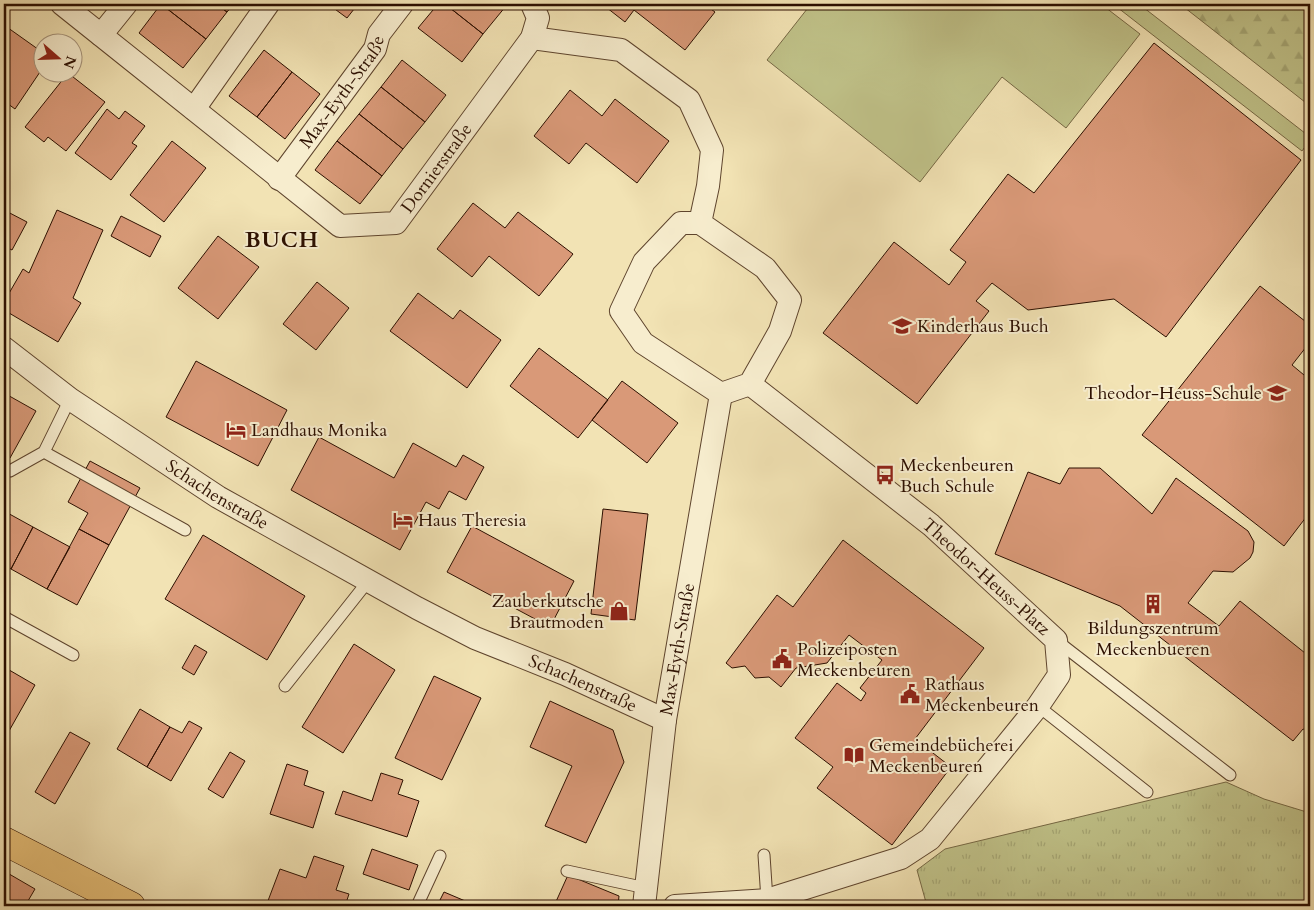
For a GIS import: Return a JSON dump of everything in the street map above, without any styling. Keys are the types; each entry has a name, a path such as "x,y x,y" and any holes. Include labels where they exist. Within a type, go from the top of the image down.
{"main road":[{"path":"4,841 130,906"}],"street":[{"name":"Dornierstraße","path":"62,4 340,226 396,223 532,38"},
{"path":"101,35 126,4"},
{"path":"194,109 268,4"},
{"name":"Max-Eyth-Straße","path":"279,179 375,49 379,34 402,4"},
{"path":"532,4 538,18 532,38 621,50 689,100 712,150 708,186 700,224"},
{"path":"681,223 700,224 765,268 790,300 780,331 750,384 721,394 643,343 621,311 644,262 681,223"},
{"name":"Schachenstraße","path":"4,348 70,399 218,497 417,608 475,638 565,674 665,720"},
{"name":"Theodor-Heuss-Platz","path":"675,906 767,900 901,858 930,839 1038,706 1059,675 1056,640 931,525 750,384"},
{"name":"Max-Eyth-Straße","path":"645,897 665,720 721,394"}],"lane":[{"path":"10,470 44,452 70,399"},
{"path":"44,452 185,530"},
{"path":"285,686 368,580"},
{"path":"4,617 73,655"},
{"path":"1056,640 1230,775"},
{"path":"1038,706 1147,792"},
{"path":"764,855 767,900"},
{"path":"417,906 440,856"},
{"path":"567,871 645,897"}],"green space":[{"path":"811,4 1101,4 1140,34 1066,128 1002,77 920,182 767,60"},
{"path":"1113,4 1139,4 1310,137 1302,151"},
{"path":"1180,4 1310,4 1310,106"},
{"path":"1226,782 1264,799 1310,813 1310,906 927,906 917,870 945,849"}],"building":[{"path":"161,4 206,39 183,68 139,33"},
{"path":"161,4 216,4 227,12 206,39"},
{"path":"216,4 234,4 227,12"},
{"path":"328,4 358,4 347,18"},
{"path":"438,4 445,4 483,34 462,62 418,28"},
{"path":"445,4 503,4 506,6 483,34"},
{"path":"602,4 704,4 715,12 685,50 634,10 625,22"},
{"path":"4,25 32,45 33,82 15,109 4,101"},
{"path":"1154,43 1301,160 1166,337 1114,299 1028,310 992,283 976,301 989,311 917,404 823,333 894,242 949,285 966,262 950,250 1008,174 1034,193"},
{"path":"264,50 292,72 257,117 229,96"},
{"path":"402,60 446,95 425,122 381,87"},
{"path":"292,72 320,94 285,139 257,117"},
{"path":"61,82 79,82 105,102 66,151 48,137 44,142 25,127"},
{"path":"381,87 425,122 403,149 359,114"},
{"path":"570,90 602,116 615,99 669,141 637,183 586,143 569,164 534,136"},
{"path":"107,109 119,119 125,111 145,126 132,143 137,146 111,180 75,153"},
{"path":"359,114 403,149 382,176 337,141"},
{"path":"172,141 206,168 164,222 130,195"},
{"path":"337,141 382,176 360,204 315,170"},
{"path":"473,203 505,228 518,212 573,254 539,296 489,256 472,277 437,249"},
{"path":"4,210 27,222 12,250 4,246"},
{"path":"57,210 103,230 73,298 81,303 58,342 4,310 4,302 23,269 29,273"},
{"path":"121,216 161,236 150,257 111,236"},
{"path":"218,236 259,267 218,319 178,288"},
{"path":"317,282 349,308 316,350 283,324"},
{"path":"1260,286 1310,325 1310,342 1292,365 1310,380 1310,512 1284,546 1142,435"},
{"path":"418,293 453,319 460,310 501,340 467,388 390,331"},
{"path":"539,348 608,400 578,438 510,386"},
{"path":"196,361 287,410 258,466 166,417"},
{"path":"622,381 678,423 647,463 592,420"},
{"path":"4,393 36,411 10,458 4,454"},
{"path":"319,437 394,478 413,443 456,467 463,455 484,467 466,500 449,491 439,509 426,502 400,550 291,490"},
{"path":"90,461 140,488 109,545 79,529 88,513 68,502"},
{"name":"Bildungszentrum Meckenbueren","path":"1069,468 1100,468 1152,514 1176,478 1248,531 1254,542 1250,558 1233,572 1213,571 1188,603 1219,626 1240,601 1310,655 1310,731 1303,729 1293,741 1120,606 995,554 1028,472 1060,484"},
{"path":"603,509 648,514 635,620 591,614"},
{"path":"4,511 33,527 11,569 4,565"},
{"path":"472,526 574,581 550,627 447,572"},
{"path":"33,527 70,547 47,589 11,569"},
{"path":"79,529 109,545 77,605 47,589"},
{"path":"203,535 305,596 267,660 165,599"},
{"path":"843,540 984,648 915,739 951,767 892,845 817,788 833,767 795,738 837,683 861,701 866,693 860,688 882,660 849,635 827,663 796,668 781,687 769,677 755,678 745,666 732,668 726,663 777,595 793,607"},
{"path":"354,644 395,670 343,753 302,727"},
{"path":"195,645 207,652 194,675 182,668"},
{"path":"4,667 35,685 9,731 4,728"},
{"path":"434,676 481,698 442,780 395,758"},
{"path":"550,701 613,730 624,762 586,843 545,826 572,766 530,747"},
{"path":"140,709 170,727 147,767 117,749"},
{"path":"189,721 202,728 171,781 147,767 170,727 182,733"},
{"path":"70,732 90,743 55,804 35,792"},
{"path":"230,752 245,761 223,798 208,789"},
{"path":"287,764 308,771 304,785 324,792 313,828 270,814"},
{"path":"381,773 403,780 398,794 419,801 407,837 335,814 343,791 372,801"},
{"path":"372,849 418,865 409,890 363,874"},
{"path":"314,856 344,866 336,890 349,894 345,906 266,906 280,869 306,878"},
{"path":"4,871 35,889 25,906 4,906"},
{"path":"568,875 619,896 618,906 554,906"},
{"path":"444,892 477,906 437,906"}],"place":[{"name":"Kinderhaus Buch","path":"902,326"},
{"name":"Theodor-Heuss-Schule","path":"1277,393"},
{"name":"Landhaus Monika","path":"236,430"},
{"name":"Meckenbeuren Buch Schule","path":"885,475"},
{"name":"Haus Theresia","path":"403,520"},
{"name":"Bildungszentrum Meckenbueren","path":"1153,604"},
{"name":"Zauberkutsche Brautmoden","path":"619,611"},
{"name":"Polizeiposten Meckenbeuren","path":"782,659"},
{"name":"Rathaus Meckenbeuren","path":"910,694"},
{"name":"Gemeindebücherei Meckenbeuren","path":"854,755"}],"district":[{"name":"BUCH","path":"282,240"}]}
